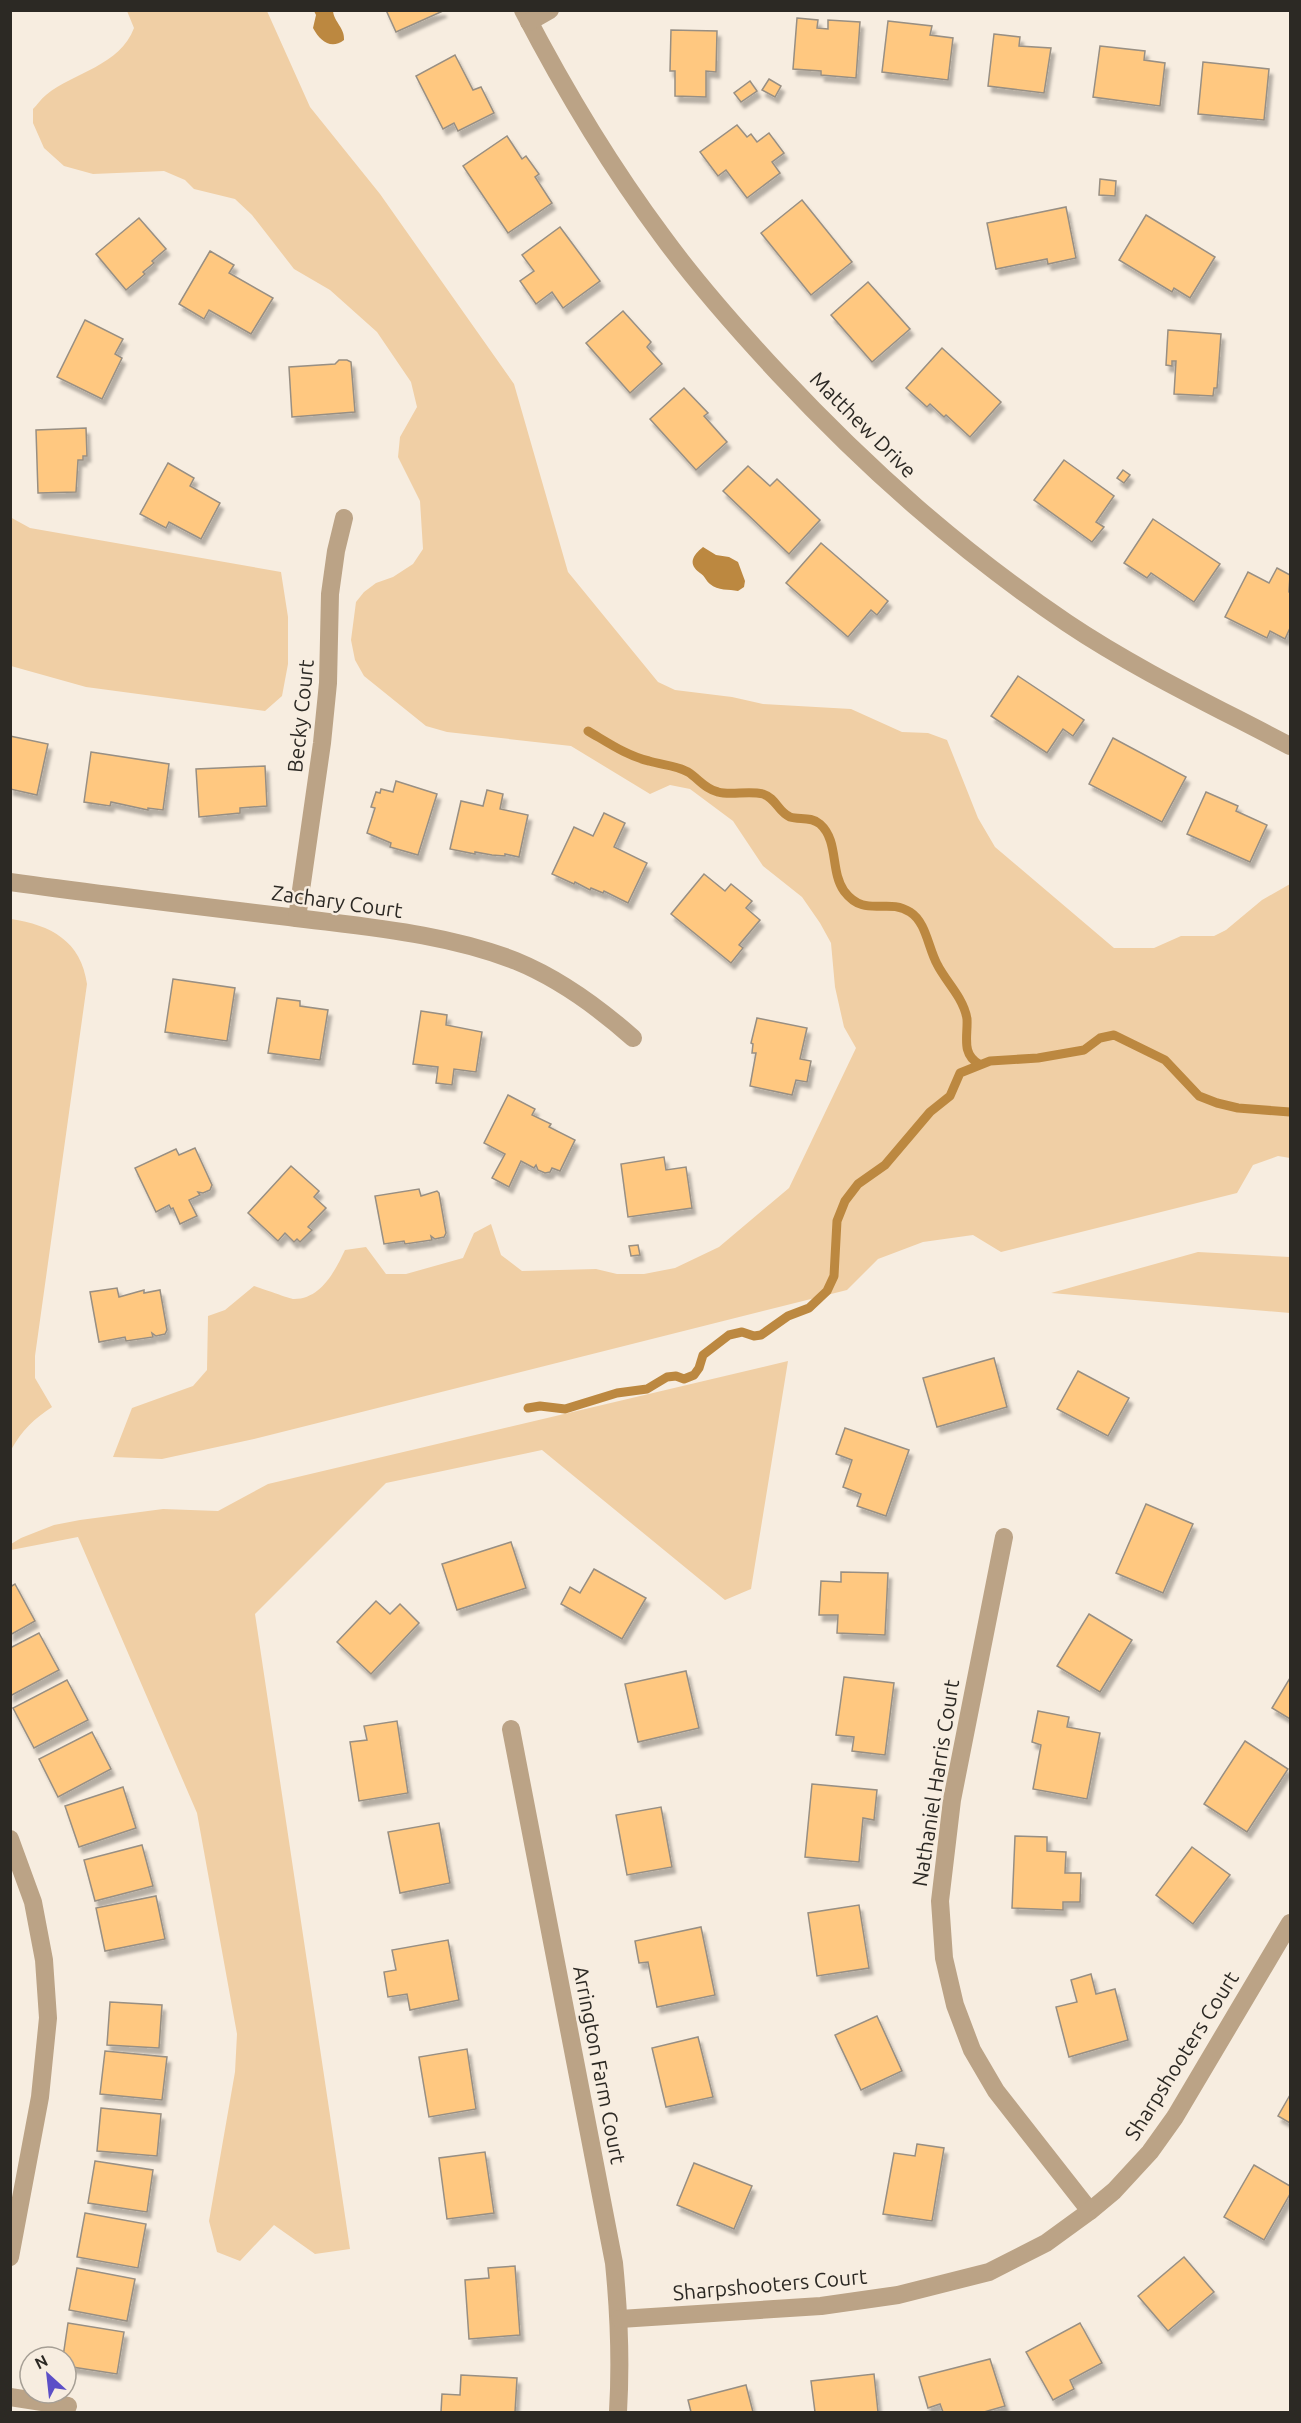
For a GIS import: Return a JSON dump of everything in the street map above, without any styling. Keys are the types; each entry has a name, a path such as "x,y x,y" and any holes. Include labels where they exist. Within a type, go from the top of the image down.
{"street":[{"path":"526,16 550,10"},
{"name":"Matthew Drive","path":"526,16 596,139 663,238 748,340 838,437 890,486 1007,582 1069,624 1151,672 1290,746"},
{"name":"Becky Court","path":"297,918 323,733 329,672 330,594 336,551 344,518"},
{"name":"Zachary Court","path":"10,882 393,931 468,946 516,961 561,983 610,1018 633,1038"},
{"name":"Nathaniel Harris Court","path":"1004,1538 952,1800 940,1901 944,1958 955,2005 972,2050 996,2091 1090,2211"},
{"name":"Arrington Farm Court","path":"511,1729 614,2263 620,2319 621,2368 618,2412"},
{"path":"10,1839 33,1902 44,1960 48,2018 40,2097 10,2257"},
{"name":"Sharpshooters Court","path":"620,2319 821,2306 898,2295 989,2272 1046,2243 1114,2191 1150,2152 1175,2117 1290,1923"},
{"path":"10,2397 68,2406"}],"shaded area":[{"path":"127,11 267,11 310,107 380,194 514,384 568,572 658,682 675,690 732,697 763,704 851,709 902,732 928,733 947,740 978,818 995,847 1114,948 1154,948 1181,936 1214,936 1226,930 1262,900 1290,884 1290,1158 1278,1156 1253,1165 1237,1193 1001,1252 973,1235 923,1242 878,1259 847,1290 254,1439 162,1459 113,1457 132,1408 193,1386 207,1370 208,1316 225,1310 254,1286 294,1299 304,1298 319,1289 332,1275 345,1250 366,1247 386,1274 406,1274 463,1258 474,1233 491,1224 501,1255 522,1271 596,1269 617,1274 644,1274 675,1268 719,1247 789,1188 856,1048 844,1027 835,987 831,943 802,897 763,866 733,821 690,789 670,785 650,794 571,746 447,732 426,726 364,676 355,660 351,640 356,602 376,583 393,577 413,564 423,549 420,501 398,457 400,437 417,407 411,382 377,332 330,290 294,269 252,215 235,199 194,189 185,180 164,171 93,174 64,166 44,148 33,123 33,109 57,87 107,60 118,51 134,28"},
{"path":"314,11 333,11 343,32 344,40 330,44 322,40 313,28 316,15"},
{"path":"10,517 30,528 281,572 288,617 288,664 282,696 265,711 86,687 11,666"},
{"path":"703,547 716,555 729,557 738,562 745,581 744,587 738,591 716,588 709,583 696,570 693,563 694,557"},
{"path":"11,919 39,926 62,938 78,957 84,969 87,984 35,1356 35,1378 52,1407 29,1426 11,1450"},
{"path":"1198,1252 1290,1257 1290,1313 1051,1293"},
{"path":"788,1361 751,1589 725,1600 542,1450 386,1483 255,1614 350,2249 315,2254 274,2225 240,2261 217,2252 209,2221 235,2072 237,2034 197,1813 78,1537 11,1550 11,1544 54,1525 80,1520 163,1509 218,1511 268,1484"}],"building":[{"path":"386,10 442,10 443,11 396,32"},
{"path":"797,18 818,20 817,28 828,29 828,20 860,22 856,78 821,75 821,71 793,69"},
{"path":"888,21 932,26 930,35 953,38 948,80 882,72"},
{"path":"671,30 717,31 716,72 706,71 706,97 675,96 675,71 670,71"},
{"path":"994,34 1020,37 1019,46 1051,48 1044,93 988,86"},
{"path":"1100,46 1145,51 1144,60 1165,63 1160,106 1093,97"},
{"path":"455,55 473,90 481,87 494,113 458,131 454,123 443,129 416,76"},
{"path":"1203,62 1269,69 1264,120 1198,114"},
{"path":"769,79 781,86 775,97 762,90"},
{"path":"750,81 757,91 741,102 734,93"},
{"path":"737,125 747,137 751,134 757,142 769,133 784,153 772,162 780,173 747,198 726,170 718,176 700,152"},
{"path":"507,136 522,159 526,156 539,174 535,177 552,203 508,233 463,166"},
{"path":"1100,179 1116,181 1115,196 1099,195"},
{"path":"802,200 852,262 811,295 761,233"},
{"path":"1066,207 1076,258 1048,264 1047,259 996,269 987,223"},
{"path":"1146,215 1215,257 1190,298 1174,288 1172,292 1119,260"},
{"path":"139,218 166,249 152,261 154,263 143,272 145,274 126,290 96,254"},
{"path":"560,227 600,281 563,308 552,292 536,304 520,281 534,271 522,255"},
{"path":"210,251 234,265 229,273 273,298 251,334 209,310 204,319 179,304"},
{"path":"868,282 910,329 872,362 831,315"},
{"path":"623,311 651,342 647,347 662,364 630,393 586,343"},
{"path":"85,320 123,339 115,354 122,358 102,399 57,377"},
{"path":"1168,330 1221,334 1217,388 1214,388 1213,396 1174,394 1176,361 1172,361 1172,366 1166,365"},
{"path":"942,348 1001,402 970,437 946,415 944,417 930,404 927,407 906,388"},
{"path":"339,360 351,362 355,412 292,417 289,367 335,364"},
{"path":"684,388 708,413 704,416 727,442 696,470 650,419"},
{"path":"86,428 87,456 83,456 83,460 78,460 76,492 38,493 36,430"},
{"path":"1064,460 1114,496 1096,522 1104,527 1092,542 1034,500"},
{"path":"168,463 194,478 190,486 220,503 201,539 169,522 166,528 140,514"},
{"path":"748,466 770,486 777,479 820,520 789,554 723,491"},
{"path":"1123,470 1130,475 1124,483 1117,478"},
{"path":"1153,519 1220,564 1194,602 1151,573 1147,578 1124,563"},
{"path":"821,543 888,601 877,615 871,610 848,637 786,583"},
{"path":"1277,568 1290,575 1290,628 1285,639 1270,631 1267,638 1225,617 1248,572 1269,583"},
{"path":"1018,676 1084,720 1073,736 1063,729 1047,753 991,716"},
{"path":"10,736 48,744 37,795 10,789"},
{"path":"1113,738 1186,777 1162,822 1089,784"},
{"path":"91,752 169,764 163,810 148,808 148,810 111,802 110,806 84,802"},
{"path":"265,766 267,806 240,808 240,813 199,817 196,769"},
{"path":"396,781 437,794 418,855 390,847 391,843 367,833 375,808 371,807 376,792 380,793 381,789 393,792"},
{"path":"487,790 503,794 500,809 528,815 519,857 505,854 505,856 475,852 475,854 450,849 461,801 483,806"},
{"path":"1206,792 1238,806 1236,811 1267,825 1250,862 1187,834"},
{"path":"604,813 625,823 614,847 647,863 628,903 604,891 603,893 591,888 590,890 552,874 574,827 593,836"},
{"path":"704,874 725,891 731,884 752,901 746,908 760,920 739,945 743,948 731,963 671,914"},
{"path":"173,979 235,988 227,1041 165,1032"},
{"path":"277,998 300,1001 300,1006 328,1010 320,1060 268,1053"},
{"path":"421,1011 447,1015 446,1025 482,1032 476,1072 454,1069 452,1085 436,1083 438,1067 413,1064"},
{"path":"757,1018 807,1028 800,1059 811,1061 807,1082 796,1080 792,1095 750,1086 756,1053 752,1053 753,1044 751,1043"},
{"path":"508,1095 535,1109 532,1115 551,1124 549,1127 575,1140 560,1171 552,1168 550,1172 545,1173 538,1170 536,1165 534,1168 521,1161 509,1187 492,1178 505,1154 484,1143"},
{"path":"195,1148 212,1185 210,1190 203,1193 198,1192 200,1195 189,1200 197,1216 180,1224 173,1208 171,1209 169,1205 156,1212 135,1168 176,1149 179,1155"},
{"path":"664,1157 666,1170 686,1167 692,1208 628,1217 621,1164"},
{"path":"291,1166 319,1191 314,1197 326,1208 308,1227 312,1230 300,1242 297,1239 294,1242 285,1233 278,1241 248,1213"},
{"path":"419,1189 421,1196 437,1191 439,1193 446,1233 444,1237 435,1239 431,1236 432,1240 384,1244 375,1196"},
{"path":"638,1245 640,1255 631,1256 629,1246"},
{"path":"117,1288 119,1297 144,1290 144,1293 160,1290 167,1330 165,1334 156,1336 152,1333 153,1337 126,1341 125,1337 99,1342 90,1292"},
{"path":"994,1358 1007,1407 937,1427 923,1378"},
{"path":"1078,1371 1129,1398 1108,1436 1057,1409"},
{"path":"845,1428 909,1450 886,1516 857,1506 861,1494 843,1487 852,1460 836,1454"},
{"path":"1146,1504 1193,1524 1163,1593 1116,1573"},
{"path":"511,1542 526,1588 457,1610 442,1564"},
{"path":"594,1569 646,1598 622,1639 561,1604 570,1587 580,1593"},
{"path":"841,1572 888,1573 885,1635 837,1633 838,1615 819,1615 821,1581 841,1582"},
{"path":"15,1584 35,1621 10,1635 10,1587"},
{"path":"376,1601 390,1614 400,1604 419,1623 371,1674 337,1642"},
{"path":"1089,1614 1132,1640 1100,1692 1057,1666"},
{"path":"39,1633 59,1670 10,1696 10,1648"},
{"path":"686,1671 699,1728 638,1742 625,1684"},
{"path":"844,1677 894,1683 885,1755 852,1751 854,1737 836,1735"},
{"path":"1290,1678 1290,1719 1272,1708"},
{"path":"67,1680 88,1720 34,1748 13,1708"},
{"path":"1038,1711 1069,1717 1067,1727 1100,1733 1087,1799 1033,1789 1041,1745 1032,1742"},
{"path":"397,1721 408,1793 359,1801 350,1742 367,1740 364,1726"},
{"path":"92,1732 111,1769 58,1797 39,1759"},
{"path":"1245,1741 1288,1769 1247,1832 1204,1804"},
{"path":"812,1784 877,1790 874,1820 863,1818 859,1862 805,1857"},
{"path":"123,1787 136,1828 79,1847 65,1806"},
{"path":"661,1807 672,1867 627,1875 616,1815"},
{"path":"439,1823 450,1883 400,1893 388,1832"},
{"path":"1015,1836 1047,1837 1047,1851 1066,1852 1065,1873 1081,1873 1080,1902 1063,1902 1063,1910 1012,1908"},
{"path":"142,1845 153,1886 95,1901 84,1860"},
{"path":"1192,1847 1230,1875 1193,1924 1156,1895"},
{"path":"156,1896 165,1939 105,1951 96,1908"},
{"path":"859,1905 869,1968 817,1976 808,1913"},
{"path":"701,1927 715,1995 657,2007 648,1962 639,1963 635,1941"},
{"path":"448,1940 459,2000 410,2010 407,1994 388,1997 384,1972 396,1970 392,1950"},
{"path":"1091,1974 1096,1994 1115,1989 1128,2040 1069,2057 1056,2007 1077,2002 1071,1980"},
{"path":"110,2002 162,2005 159,2048 107,2045"},
{"path":"877,2016 902,2071 861,2090 835,2035"},
{"path":"698,2037 713,2097 666,2107 652,2048"},
{"path":"467,2049 476,2109 429,2117 419,2057"},
{"path":"105,2051 167,2057 162,2100 100,2094"},
{"path":"1290,2095 1290,2123 1278,2116"},
{"path":"101,2108 161,2114 157,2156 97,2151"},
{"path":"917,2144 944,2148 932,2221 883,2214 894,2153 915,2156"},
{"path":"485,2152 494,2213 447,2219 439,2158"},
{"path":"95,2161 153,2170 147,2212 88,2203"},
{"path":"694,2163 752,2186 734,2229 677,2205"},
{"path":"1254,2165 1290,2186 1290,2194 1264,2240 1224,2217"},
{"path":"85,2213 146,2224 138,2268 77,2257"},
{"path":"1184,2257 1214,2292 1168,2331 1138,2296"},
{"path":"515,2266 520,2335 469,2339 465,2280 489,2278 488,2268"},
{"path":"77,2268 135,2279 127,2321 69,2310"},
{"path":"68,2323 124,2332 117,2374 78,2368 78,2345 65,2345"},
{"path":"1080,2323 1102,2363 1070,2380 1074,2389 1053,2400 1026,2352"},
{"path":"990,2359 1005,2406 984,2412 943,2412 940,2404 928,2408 919,2377"},
{"path":"874,2374 878,2412 815,2412 811,2381"},
{"path":"461,2375 517,2378 515,2412 441,2412 442,2394 460,2395"},
{"path":"746,2385 753,2412 691,2412 688,2400"}],"waterway":[{"path":"588,731 633,756 688,772 713,791 763,794 786,815 813,820 820,824 830,839 840,883 852,899 868,906 901,908 910,912 920,922 937,964 964,1008 967,1019 968,1050 973,1060 979,1064"},
{"path":"528,1408 540,1406 565,1409 617,1393 647,1389 667,1377 676,1376 684,1379 694,1375 703,1355 729,1335 742,1332 754,1336 761,1335 788,1316 809,1308 827,1291 834,1276 837,1221 845,1201 858,1184 885,1165 930,1112 950,1096 960,1073 990,1061 1038,1058 1084,1050 1100,1038 1114,1035 1165,1060 1199,1096 1238,1108 1290,1112"}]}
